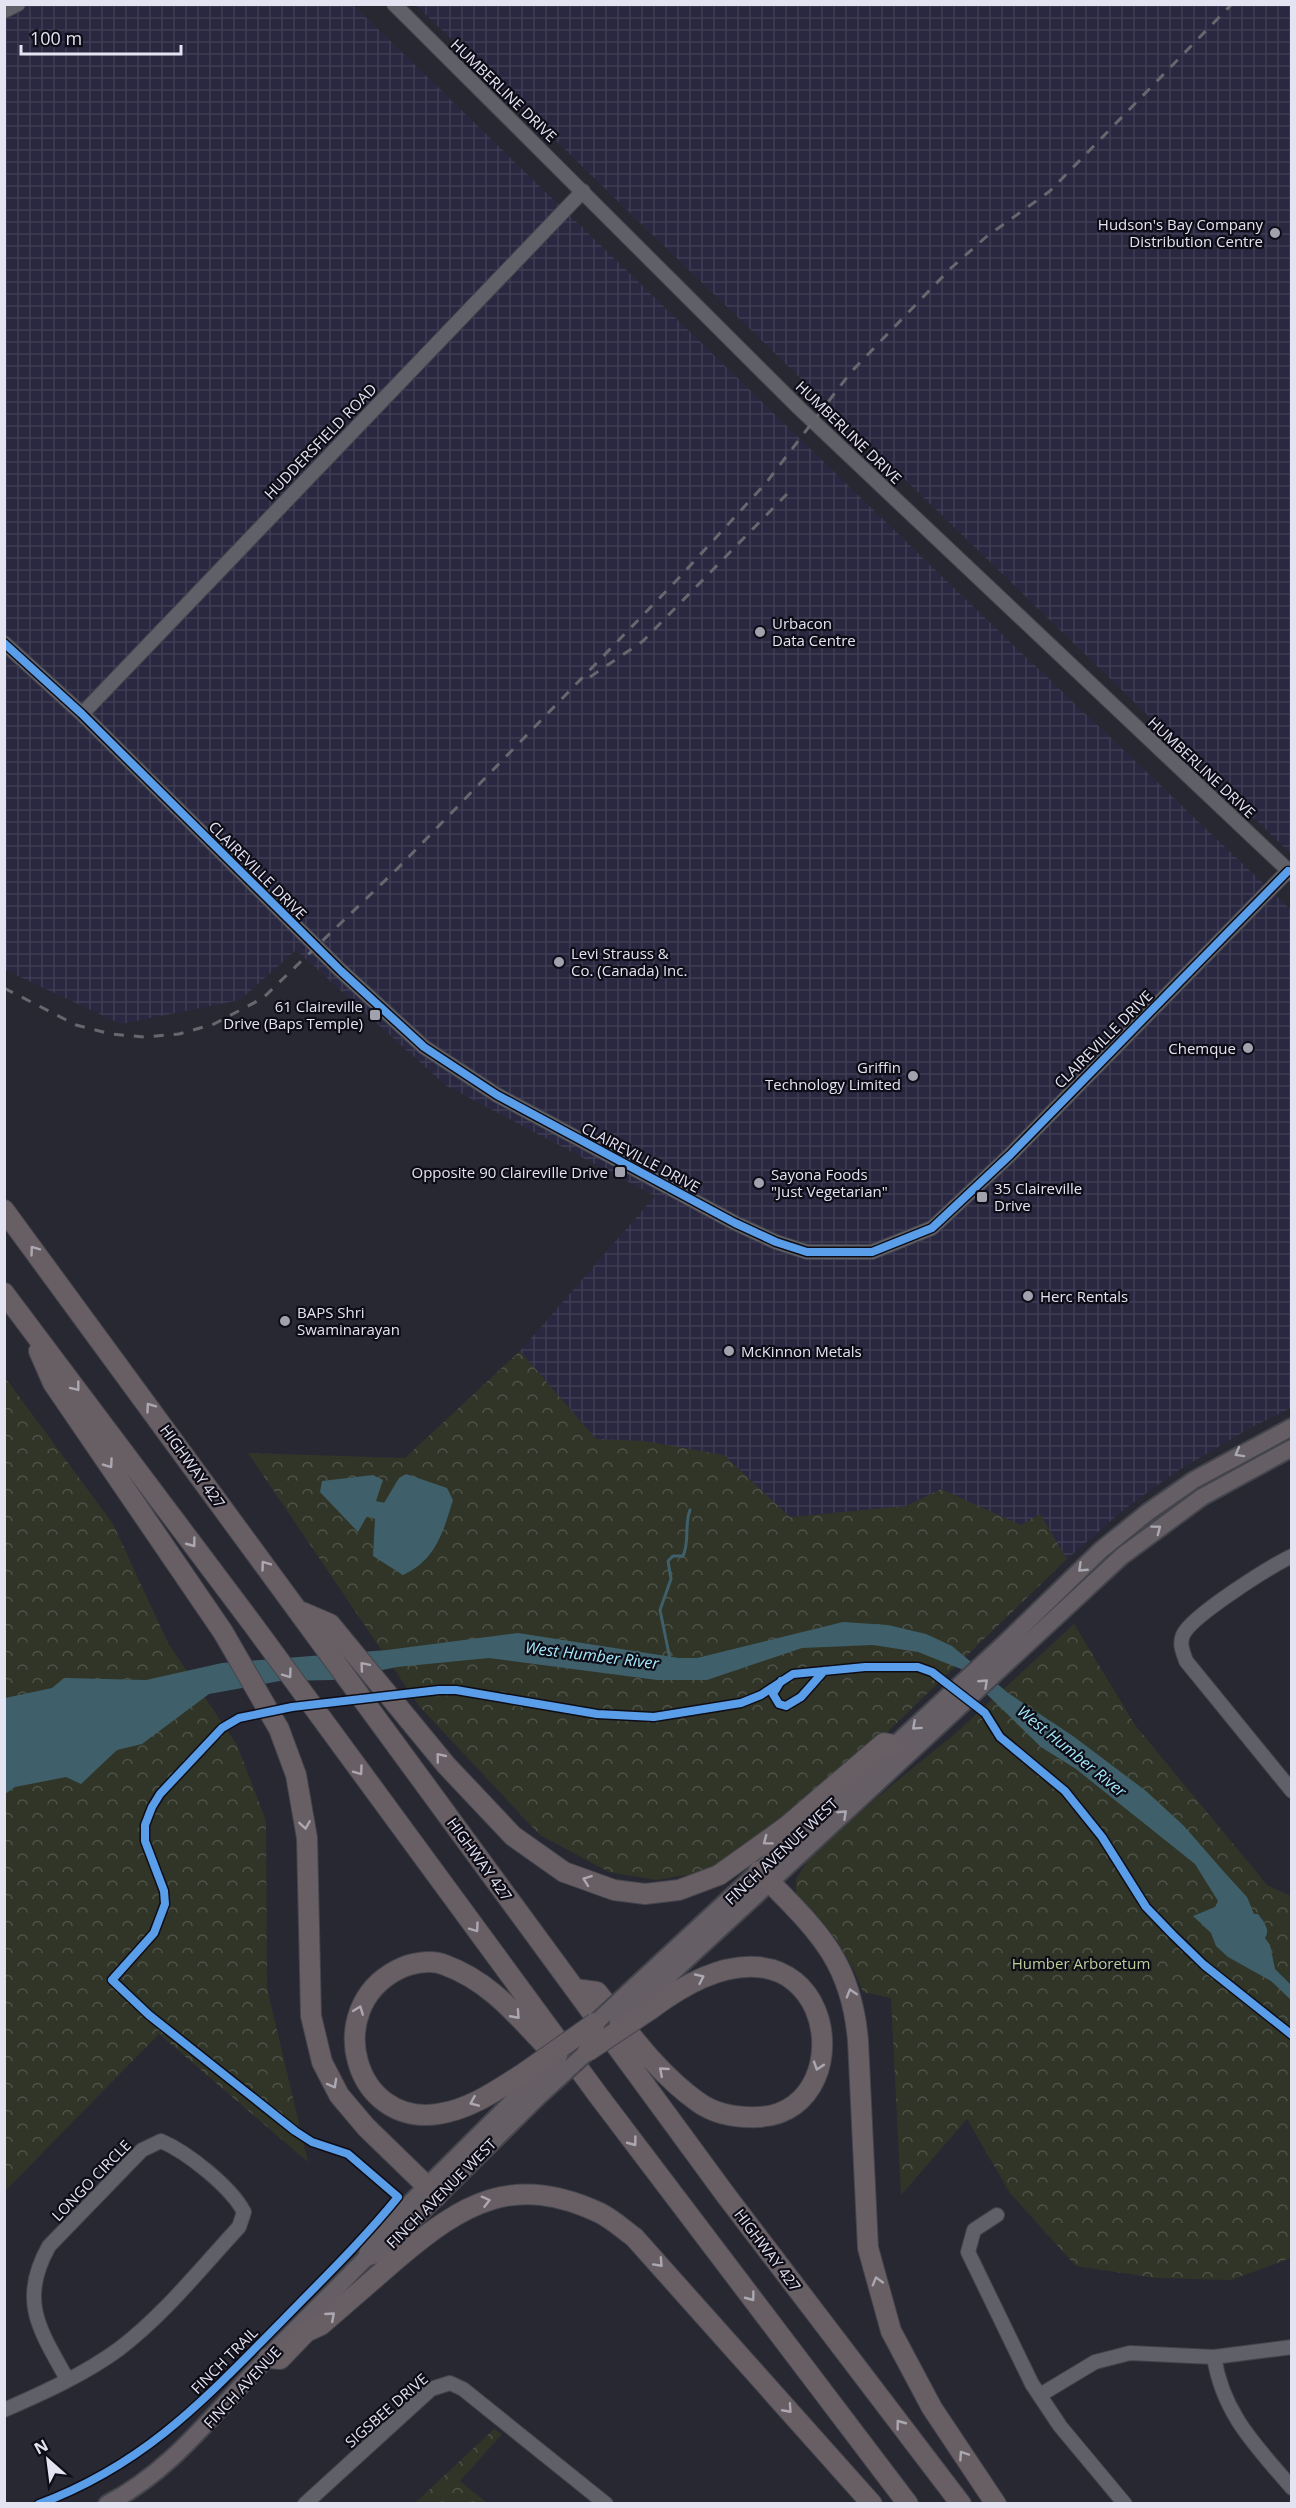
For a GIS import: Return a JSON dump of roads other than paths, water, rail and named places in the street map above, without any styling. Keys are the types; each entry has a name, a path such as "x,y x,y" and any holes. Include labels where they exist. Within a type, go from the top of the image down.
{"highway":[{"name":"HIGHWAY 427","path":"4,1210 725,2194 960,2504"},
{"path":"4,1293 254,1626 598,2095 908,2504"},
{"path":"28,1324 53,1383 222,1632 279,1729 296,1775 307,1838 311,2016 322,2062 339,2095 366,2127 432,2191"},
{"path":"300,1612 330,1624 480,1803 534,1853 564,1872 614,1890 645,1894 679,1890 719,1875 794,1820 884,1743 894,1746"},
{"path":"764,1877 825,1944 847,1982 856,2010 868,2248 891,2331 932,2408 996,2504"},
{"path":"595,2023 532,2084 437,2114 411,2112 391,2104 367,2082 356,2058 353,2037 355,2021 362,2002 375,1984 404,1966 418,1963 442,1963 479,1980 598,2095"},
{"path":"575,1989 597,1992 653,2063 699,2103 721,2114 749,2118 783,2112 811,2085 820,2064 824,2039 816,2006 795,1980 770,1968 738,1967 716,1971 692,1982 643,1998 588,2051"},
{"path":"268,2358 280,2359 306,2332 321,2325 428,2233 467,2207 491,2199 520,2195 564,2198 602,2214 634,2237 873,2504"}],"main road":[{"name":"FINCH AVENUE WEST","path":"764,1877 1012,1646 1101,1550 1148,1512 1218,1465 1292,1427"},
{"name":"FINCH AVENUE WEST","path":"1012,1646 1159,1527 1238,1475 1292,1448"},
{"name":"FINCH AVENUE WEST","path":"595,2023 643,1998 894,1746 944,1710"},
{"name":"FINCH AVENUE WEST","path":"366,2258 370,2244 394,2230 532,2084 588,2051"},
{"name":"FINCH AVENUE","path":"107,2504 169,2463 366,2258"}],"street":[{"path":"4,11 18,4"},
{"name":"HUMBERLINE DRIVE","path":"394,4 813,421 1290,873"},
{"name":"HUDDERSFIELD ROAD","path":"82,714 583,191"},
{"name":"CLAIREVILLE DRIVE","path":"4,643 82,714 341,971 424,1047 497,1095 735,1223 776,1242 807,1252 872,1252 932,1228 1010,1155 1290,873"},
{"path":"1292,1556 1267,1568 1196,1621 1183,1633 1180,1646 1186,1661 1292,1791"},
{"name":"LONGO CIRCLE","path":"4,2410 67,2379 120,2349 169,2302 239,2227 244,2211 233,2194 172,2146 161,2141 142,2150 50,2246 41,2261 33,2303 37,2324 67,2379"},
{"path":"997,2215 974,2230 968,2252 1014,2352 1040,2395 1060,2426 1125,2504"},
{"path":"1040,2395 1095,2362 1130,2353 1214,2357 1292,2347"},
{"path":"1214,2357 1224,2396 1232,2415 1292,2488"},
{"name":"SIGSBEE DRIVE","path":"305,2504 431,2389 450,2383 464,2389 606,2504"}],"water":[{"path":"406,1474 447,1488 453,1500 437,1544 431,1553 414,1569 403,1575 373,1556 375,1519 367,1516 358,1532 320,1492 322,1481 373,1475 383,1480 376,1501 384,1503 399,1478"},
{"name":"West Humber River","path":"843,1622 888,1625 926,1634 952,1646 1008,1693 1073,1736 1146,1791 1184,1826 1247,1897 1254,1914 1258,1914 1266,1925 1265,1938 1270,1945 1275,1969 1291,1985 1291,2000 1271,1981 1228,1957 1216,1946 1211,1933 1193,1916 1215,1907 1218,1901 1195,1864 1076,1769 1041,1747 961,1669 918,1652 873,1645 802,1648 707,1680 657,1680 489,1658 397,1667 333,1680 280,1681 209,1694 142,1744 117,1750 81,1784 66,1777 15,1787 5,1794 5,1698 52,1688 64,1678 146,1680 222,1663 387,1650 518,1633 679,1658 697,1658"}],"waterway":[{"path":"670,1659 660,1610 671,1579 668,1561 673,1556 683,1556 685,1550 690,1510"}],"railway":[{"path":"4,988 76,1025 111,1034 145,1037 179,1034 214,1024 263,998 398,868 676,581 766,483 851,372 951,268 986,237 1050,191 1232,4"},
{"path":"590,677 643,641 787,494"}],"place":[{"name":"Hudson's Bay Company Distribution Centre","path":"1275,233"},
{"name":"Urbacon Data Centre","path":"760,632"},
{"name":"Levi Strauss & Co. (Canada) Inc.","path":"559,962"},
{"name":"61 Claireville Drive (Baps Temple)","path":"375,1015"},
{"name":"Chemque","path":"1248,1048"},
{"name":"Griffin Technology Limited","path":"913,1076"},
{"name":"Opposite 90 Claireville Drive","path":"620,1172"},
{"name":"Sayona Foods \"Just Vegetarian\"","path":"759,1183"},
{"name":"35 Claireville Drive","path":"982,1197"},
{"name":"Herc Rentals","path":"1028,1296"},
{"name":"BAPS Shri Swaminarayan","path":"285,1321"},
{"name":"McKinnon Metals","path":"729,1351"}],"park label":[{"name":"Humber Arboretum","path":"1081,1963"}]}
